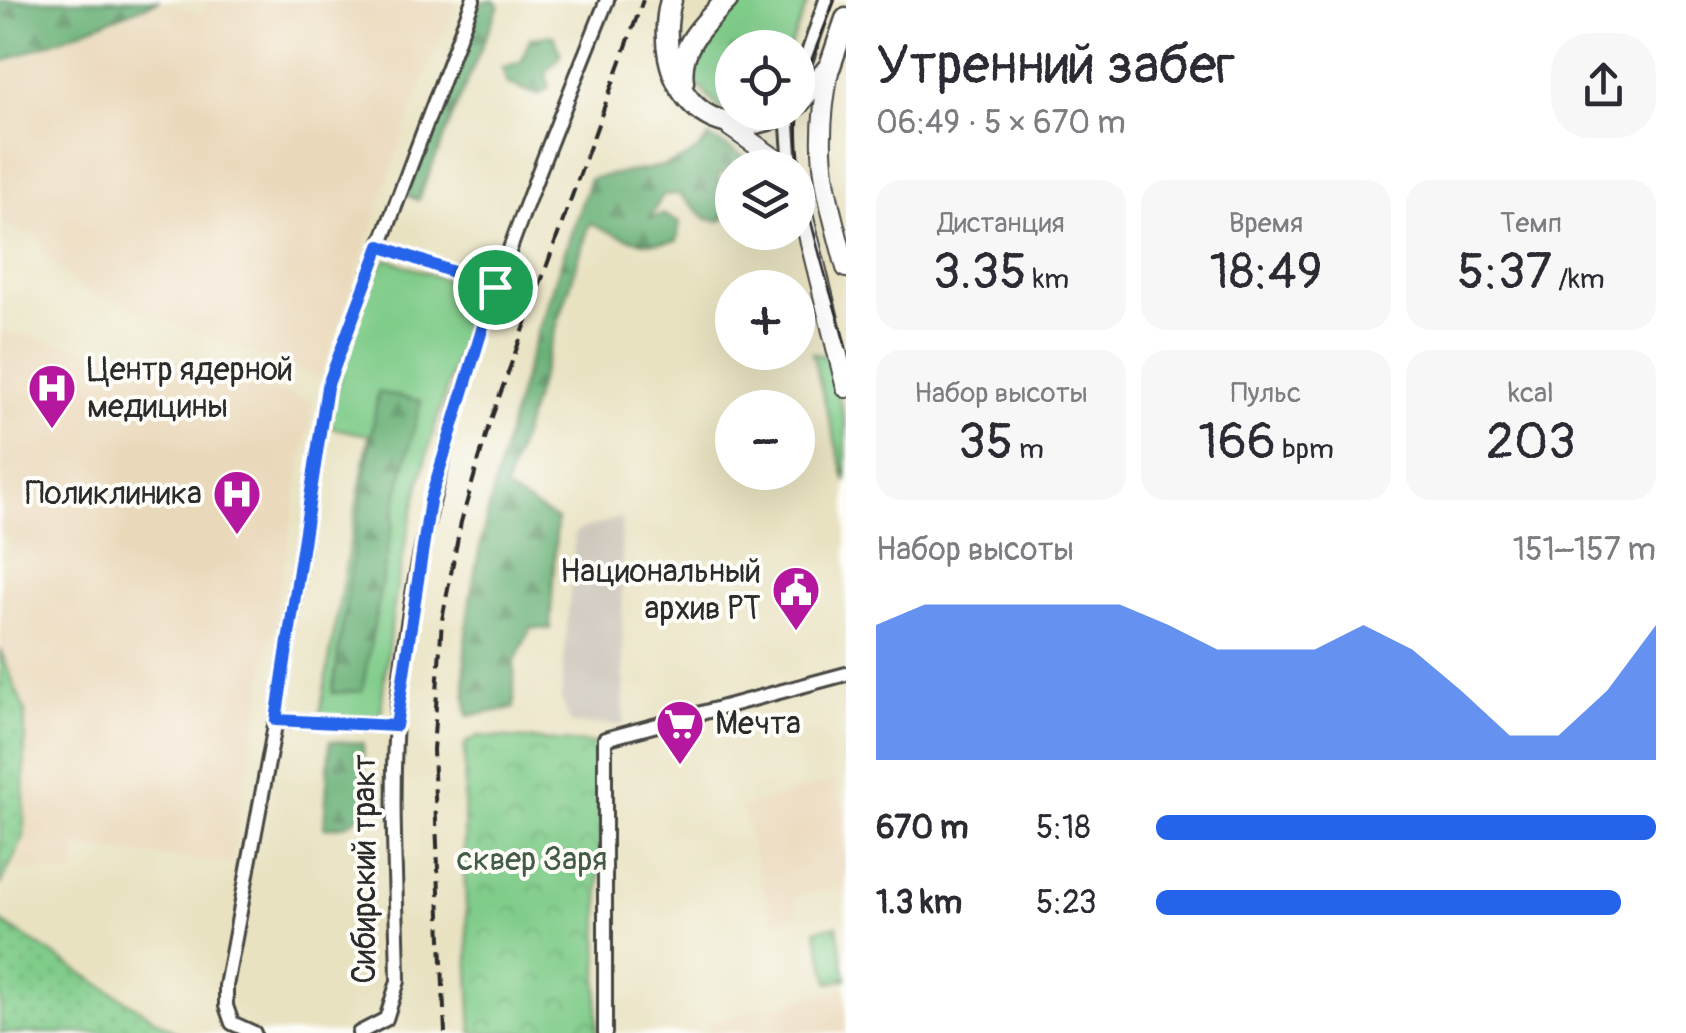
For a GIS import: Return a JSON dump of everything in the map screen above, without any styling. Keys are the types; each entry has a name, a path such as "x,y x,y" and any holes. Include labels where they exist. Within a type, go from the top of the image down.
{"main road":[{"path":"671,0 669,59 685,92 702,113 715,120"},
{"path":"685,92 682,73 690,41 727,0"},
{"path":"846,21 830,66 818,124 820,153 846,268"},
{"path":"815,84 830,66"},
{"path":"734,130 764,150"},
{"path":"812,250 846,388"}],"street":[{"path":"254,1033 232,1023 226,1006 226,986 276,720 327,387 473,0"},
{"name":"Сибирский тракт","path":"362,1033 386,1019 398,981 396,726 430,501 495,287 607,0"},
{"path":"815,33 826,0"},
{"path":"380,246 495,287"},
{"path":"605,1033 606,739 846,674"},
{"path":"276,720 396,726"}],"shaded area":[{"path":"208,0 458,0 417,96 320,378 82,290 42,252 44,246 37,238 0,224 0,67 164,2 201,15"},
{"path":"0,331 139,360 141,353 313,401 231,864 77,847 74,875 13,868 26,840 27,710 0,646 0,587 11,537 0,535"},
{"path":"621,517 624,725 571,724 561,698 575,532"},
{"path":"835,780 846,816 846,901 842,886 794,897 798,917 772,922 742,808"},
{"path":"846,988 846,1033 710,1033 707,1023"}],"green space":[{"path":"0,0 160,0 0,63"},
{"path":"494,0 499,5 418,200 406,195 480,2"},
{"path":"738,0 809,0 797,30 715,30 715,104 692,79 694,46"},
{"path":"554,35 561,56 546,72 549,88 538,95 507,83 502,68 522,61 530,38"},
{"path":"709,137 732,150 715,150 715,220 707,219 679,194 663,195 650,218 663,214 680,222 677,241 643,242 590,223 505,489 557,520 550,629 531,628 514,663 514,708 468,716 466,631 480,547 525,372 590,179 671,164 698,149"},
{"path":"387,259 469,288 477,301 442,403 414,504 394,607 381,714 371,720 319,719 369,435 333,428 329,422 361,309"},
{"path":"815,354 829,357 846,425 846,482"},
{"path":"378,392 421,401 399,489 362,691 332,693"},
{"path":"0,649 25,711 24,837 0,886"},
{"name":"сквер Заря","path":"478,736 602,744 597,1033 472,1033 464,861 465,744"},
{"path":"330,741 363,743 364,811 346,824 324,827"},
{"path":"0,921 177,1033 0,1033"},
{"path":"837,925 846,979 829,983 816,930"}],"tram line":[{"path":"835,0 804,81 798,136 805,196 846,348"}],"railway":[{"path":"445,1033 433,750 442,620 461,522 489,425 643,0"}],"place":[{"name":"Центр ядерной медицины","path":"52,430"},
{"name":"Поликлиника","path":"237,536"},
{"name":"Национальный архив РТ","path":"796,632"},
{"name":"Мечта","path":"680,766"}],"route":[{"path":"380,246 495,287 430,501 396,726 276,720 327,387 380,246"}]}
